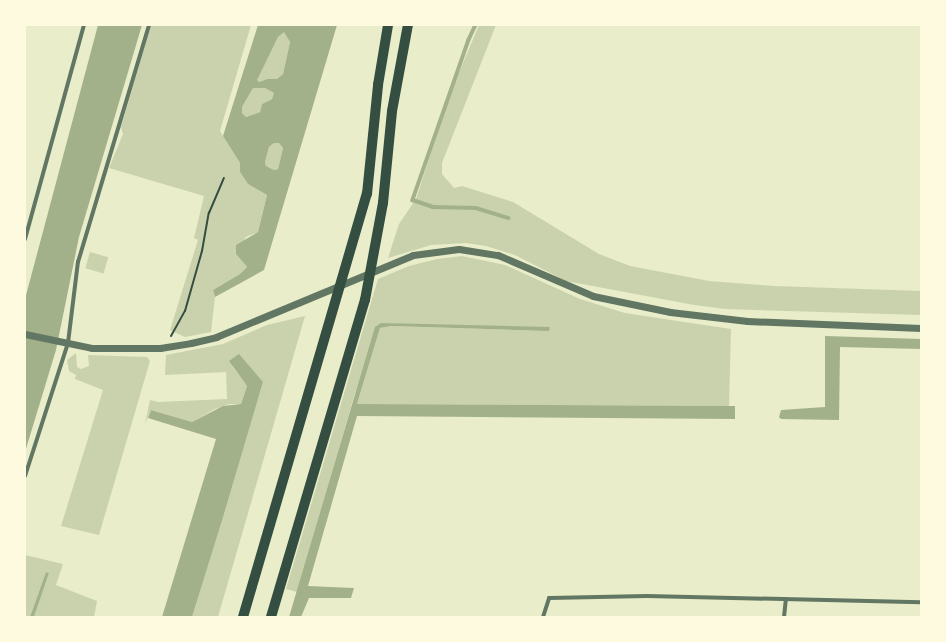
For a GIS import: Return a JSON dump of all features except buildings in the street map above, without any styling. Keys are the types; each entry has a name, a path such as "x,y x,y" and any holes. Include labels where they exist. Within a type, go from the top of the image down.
{"main road":[{"path":"243,617 367,194 378,85 388,25"},
{"path":"271,617 365,300 383,203 393,104 408,25"}],"street":[{"path":"25,239 84,25"},
{"path":"25,476 64,342 78,262 149,25"},
{"path":"25,334 98,348 164,347 216,337 413,255 459,249 498,255 593,296 670,312 747,321 921,328"},
{"path":"543,617 549,598 647,596 921,602"},
{"path":"784,617 786,599"}],"path":[{"path":"164,347 185,311 202,251 209,213 224,178"}],"shaded area":[{"path":"98,25 142,25 79,237 56,350 25,452 25,299"},
{"path":"151,25 251,25 220,131 240,163 240,172 248,184 267,195 258,232 246,237 236,254 247,267 240,274 213,290 215,297 211,332 185,337 170,330 198,240 194,238 204,196 109,168 123,134 121,127"},
{"path":"258,25 337,25 264,270 215,297 213,290 240,274 247,267 236,254 236,245 258,232 267,195 248,184 240,172 240,163 223,136","holes":["284,32 290,42 283,74 277,79 267,79 259,82 257,80 278,37","253,88 265,88 274,93 272,99 262,104 260,112 246,117 242,113 242,107","274,143 279,143 283,148 278,169 274,170 266,166 265,162 269,147"]},
{"path":"479,25 496,25 442,163 442,174 454,188 462,186 513,202 599,254 630,266 709,281 774,286 921,291 921,315 725,309 694,305 566,281 515,255 486,246 466,243 431,245 388,258 399,224 416,199 450,94"},
{"path":"284,31 290,42 283,74 277,79 267,79 259,82 256,80 278,37"},
{"path":"253,88 265,88 274,93 272,99 262,104 260,112 246,117 242,113 242,107"},
{"path":"274,143 279,143 283,148 278,169 274,170 266,166 265,162 269,147"},
{"path":"90,252 108,257 104,274 85,268"},
{"path":"462,256 505,265 580,299 625,313 731,329 729,406 357,404 380,328 391,326 549,331 381,323 355,393 297,592 286,589 378,279 409,266 437,259"},
{"path":"305,316 218,617 192,617 263,382 232,366 247,386 241,404 229,404 215,409 192,422 151,410 145,424 150,400 158,402 227,399 226,372 165,375 166,355 223,344 267,325"},
{"path":"381,323 550,327 549,331 391,326 380,328 357,404 735,406 735,419 357,416 308,586 354,588 351,598 309,598 301,617 289,617 375,327"},
{"path":"825,336 921,339 921,349 840,347 839,420 781,419 779,417 781,410 825,407"},
{"path":"76,353 77,367 81,369 89,366 88,355 147,357 150,361 99,535 61,526 103,390 75,379 76,375 69,371 67,360"},
{"path":"239,354 263,382 192,617 162,617 216,439 148,418 151,410 192,422 223,406 241,404 247,386 229,361"},
{"path":"25,555 63,564 56,585 97,601 94,617 34,617 49,573 46,572 30,617 25,617"},
{"path":"46,572 49,573 34,617 30,617"}],"waterway":[{"path":"476,25 469,40 413,200 433,207 476,208 509,218"}]}
